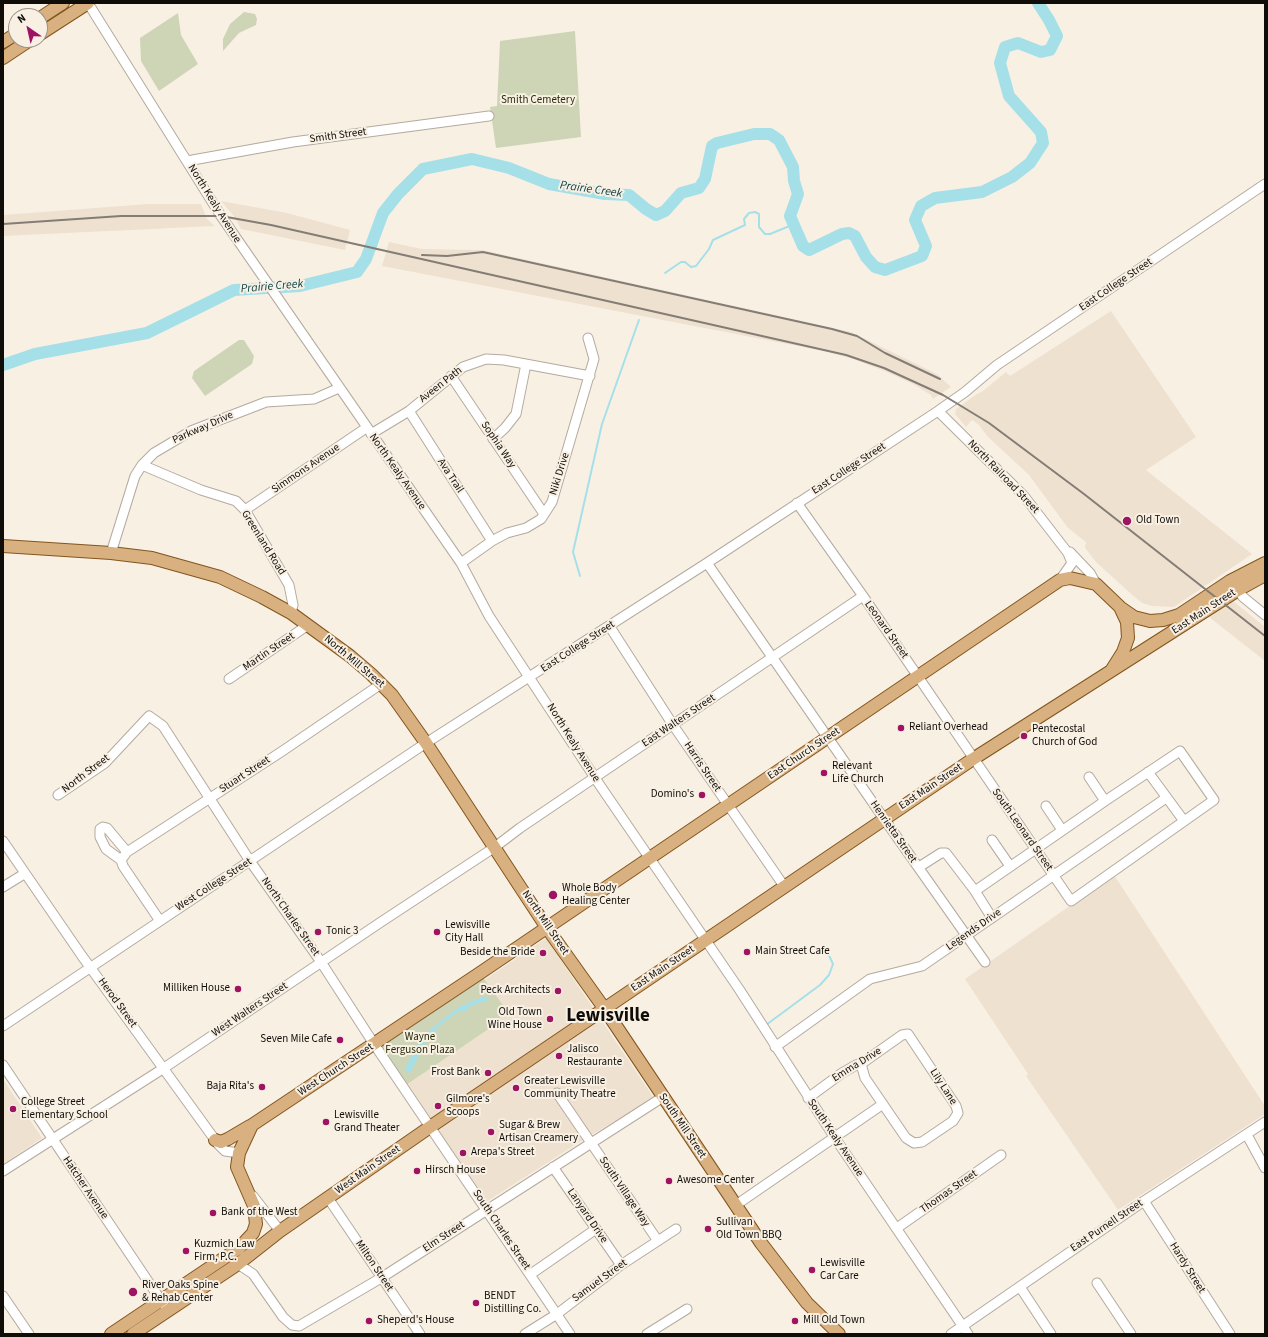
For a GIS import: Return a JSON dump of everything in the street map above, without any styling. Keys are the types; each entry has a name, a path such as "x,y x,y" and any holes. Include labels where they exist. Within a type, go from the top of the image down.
{"main road":[{"path":"48,13 64,3"},
{"path":"48,29 88,3"},
{"path":"3,58 18,48"},
{"name":"North Mill Street","path":"3,546 111,553 152,558 220,577 262,596 291,613 350,656 392,695 426,743 547,928 604,1008"},
{"name":"East Main Street","path":"604,1008 973,759 1111,671 1265,563"},
{"name":"East Main Street","path":"1120,607 1134,617 1150,621 1163,620 1179,615 1234,586 1265,575"},
{"path":"1060,580 1070,578 1096,584"},
{"name":"East Church Street","path":"547,928 1060,580"},
{"name":"North Railroad Street","path":"1096,584 1120,607 1127,622 1128,638 1123,652 1111,671"},
{"name":"West Church Street","path":"215,1140 221,1142 252,1125 547,928"},
{"name":"South Mill Street","path":"604,1008 772,1258 807,1303 839,1334"},
{"name":"West Main Street","path":"111,1334 238,1264 280,1231 604,1008"},
{"path":"246,1187 238,1167 239,1153 252,1125"},
{"name":"West Main Street","path":"133,1334 164,1305 248,1240 256,1224 254,1206 246,1187"}],"street":[{"name":"North Kealy Avenue","path":"88,3 256,269 461,564 489,616 706,940"},
{"name":"Smith Street","path":"188,161 293,142 489,116"},
{"name":"East College Street","path":"426,743 707,564 938,411 1013,354 1265,184"},
{"name":"Niki Drive","path":"461,564 492,541 507,533 526,528 541,519 552,502 594,359 588,338"},
{"name":"Aveen Path","path":"369,431 409,411 463,367 486,359 504,360 590,376"},
{"path":"493,439 505,428 516,414 526,364"},
{"name":"Sophia Way","path":"451,376 544,514"},
{"name":"Parkway Drive","path":"111,553 135,476 142,465 154,453 191,431 266,402 314,399 338,388"},
{"name":"Ava Trail","path":"409,411 492,541"},
{"name":"North Railroad Street","path":"938,411 1024,496 1063,546 1090,573 1096,584"},
{"name":"Simmons Avenue","path":"245,510 369,431"},
{"name":"Greenland Road","path":"142,465 201,490 236,501 245,510 289,585 293,606 291,613"},
{"name":"Leonard Street","path":"797,503 863,596 973,759"},
{"name":"North Railroad Street","path":"1060,580 1072,563 1063,546"},
{"name":"Henrietta Street","path":"707,564 884,819 986,962"},
{"path":"1234,586 1265,615"},
{"name":"East Walters Street","path":"495,847 520,828 863,596"},
{"name":"Martin Street","path":"229,679 308,625"},
{"name":"Harris Street","path":"610,626 673,725 784,886"},
{"name":"Stuart Street","path":"121,860 127,852 281,752 381,684"},
{"name":"North Charles Street","path":"146,719 149,716 163,726 250,861 321,962 430,1127"},
{"name":"North Street","path":"58,795 105,763 146,719"},
{"name":"West College Street","path":"3,1026 426,743"},
{"path":"974,891 1062,830 1148,772 1180,751 1214,800 1184,821 1148,772"},
{"name":"South Leonard Street","path":"973,759 1071,900 1184,821"},
{"path":"1089,777 1105,801"},
{"name":"Legends Drive","path":"775,1047 870,979 922,966 1166,798"},
{"path":"1046,806 1062,830"},
{"path":"127,852 107,828 104,826 100,829 100,837 106,849 121,860 127,872 160,921"},
{"path":"992,840 1010,866"},
{"name":"Herod Street","path":"3,841 24,874 82,956 215,1140 225,1151 239,1153"},
{"name":"West Walters Street","path":"3,1171 52,1138 164,1068 495,847"},
{"path":"919,868 941,853 946,853 992,918"},
{"path":"3,887 24,874"},
{"name":"South Kealy Avenue","path":"706,940 834,1138 965,1330"},
{"name":"Emma Drive","path":"808,1098 842,1073 856,1065 861,1064 902,1035 908,1034"},
{"name":"Lily Lane","path":"861,1064 865,1078 906,1138 914,1143 922,1142 953,1120 958,1112 956,1106 908,1034"},
{"name":"Hatcher Avenue","path":"3,1065 164,1305"},
{"name":"South Village Way","path":"557,1093 658,1241"},
{"name":"Elm Street","path":"238,1264 253,1274 283,1317 292,1325 299,1326 381,1278 663,1097"},
{"path":"736,1205 883,1104"},
{"name":"East Purnell Street","path":"951,1334 965,1330 1020,1286 1144,1201 1265,1122"},
{"name":"South Charles Street","path":"430,1127 531,1274 570,1334"},
{"path":"1247,1135 1265,1168"},
{"name":"Thomas Street","path":"896,1228 1001,1155"},
{"name":"Lanyard Drive","path":"553,1167 621,1265"},
{"path":"246,1187 280,1231"},
{"name":"Milton Street","path":"328,1198 420,1334"},
{"name":"Hardy Street","path":"1144,1201 1230,1334"},
{"name":"Samuel Street","path":"525,1334 557,1314 621,1265 676,1228"},
{"path":"531,1274 596,1229"},
{"path":"1097,1283 1132,1334"},
{"path":"1020,1286 1051,1334"},
{"path":"3,1296 29,1334"},
{"path":"647,1334 687,1309"}],"shaded area":[{"path":"221,201 287,213 350,230 345,250 241,229 233,215"},
{"path":"148,204 201,204 207,219 215,226 3,236 3,215"},
{"path":"389,242 422,249 482,250 851,332 937,374 951,387 933,399 931,395 913,384 887,372 853,359 824,351 382,266"},
{"path":"1111,311 1196,437 1146,470 1252,554 1174,607 1152,606 1142,603 1130,593 1096,562 1085,548 1086,542 1068,528 1029,475 988,437 978,424 972,420 966,427 955,414 956,409 983,391 1006,372 1010,376"},
{"path":"1233,601 1265,627 1265,661 1209,617"},
{"path":"1114,875 1265,1106 1265,1114 1118,1210 1026,1076 1028,1074 965,979"},
{"path":"546,938 654,1098 583,1140 486,1202 384,1048"},
{"name":"College Street Elementary School","path":"3,1079 42,1138 3,1164"}],"green space":[{"path":"244,12 255,14 257,19 256,25 239,33 223,51 223,39 230,24"},
{"path":"178,13 181,35 198,64 159,91 141,61 140,38"},
{"name":"Smith Cemetery","path":"575,31 581,137 496,148 490,107 497,106 500,41"},
{"path":"239,340 244,340 254,356 252,364 205,396 192,378 194,371"},
{"name":"Wayne Ferguson Plaza","path":"480,973 507,1011 487,1030 403,1087 374,1044"}],"water":[{"path":"485,996 488,1000 471,1006 464,1012 459,1011 439,1026 428,1038 411,1071 408,1073 405,1070 418,1045 431,1029 459,1007"}],"waterway":[{"name":"Prairie Creek","path":"3,365 35,354 147,333 234,290 300,286 357,272 366,259 383,213 398,194 423,169 472,159 509,168 549,184 605,194 629,195 656,215 665,211 681,193 699,188 705,179 712,146 717,143 754,134 770,134 779,140 793,167 794,181 798,194 790,216 803,246 809,250 842,234 849,233 855,236 866,257 875,267 885,270 922,256 926,246 915,220 921,206 935,198 982,192 1012,177 1030,163 1043,143 1041,132 1009,96 1000,63 1005,47 1018,43 1041,52 1050,50 1057,36 1038,3"},
{"path":"665,273 681,262 685,262 691,267 696,266 709,249 713,240 745,225 744,219 749,213 755,212 759,214 759,227 765,234 770,234 792,225"},
{"path":"580,576 573,552 602,424 639,320"},
{"path":"766,1025 820,985 829,975 833,964 826,949"}],"railway":[{"path":"3,224 121,216 221,216 271,225 846,355 884,368 943,395 989,423 1084,494 1265,636"},
{"path":"422,255 447,256 483,252 832,329 857,336 885,353 940,379"}],"place":[{"name":"Old Town","path":"1127,521"},
{"name":"Reliant Overhead","path":"901,728"},
{"name":"Pentecostal Church of God","path":"1024,736"},
{"name":"Relevant Life Church","path":"824,773"},
{"name":"Domino's","path":"702,795"},
{"name":"Whole Body Healing Center","path":"553,895"},
{"name":"Tonic 3","path":"318,932"},
{"name":"Lewisville City Hall","path":"437,932"},
{"name":"Main Street Cafe","path":"747,952"},
{"name":"Beside the Bride","path":"543,953"},
{"name":"Milliken House","path":"238,989"},
{"name":"Peck Architects","path":"558,991"},
{"name":"Old Town Wine House","path":"550,1019"},
{"name":"Seven Mile Cafe","path":"340,1040"},
{"name":"Jalisco Restaurante","path":"559,1056"},
{"name":"Frost Bank","path":"488,1073"},
{"name":"Baja Rita's","path":"262,1087"},
{"name":"Greater Lewisville Community Theatre","path":"516,1088"},
{"name":"Gilmore's Scoops","path":"438,1106"},
{"name":"College Street Elementary School","path":"13,1109"},
{"name":"Lewisville Grand Theater","path":"326,1122"},
{"name":"Sugar & Brew Artisan Creamery","path":"491,1132"},
{"name":"Arepa's Street","path":"463,1153"},
{"name":"Hirsch House","path":"417,1171"},
{"name":"Awesome Center","path":"669,1181"},
{"name":"Bank of the West","path":"213,1213"},
{"name":"Sullivan Old Town BBQ","path":"708,1229"},
{"name":"Kuzmich Law Firm, P.C.","path":"186,1251"},
{"name":"Lewisville Car Care","path":"812,1270"},
{"name":"River Oaks Spine & Rehab Center","path":"133,1292"},
{"name":"BENDT Distilling Co.","path":"476,1303"},
{"name":"Sheperd's House","path":"369,1321"},
{"name":"Mill Old Town","path":"795,1321"}],"district":[{"name":"Lewisville","path":"608,1017"}]}
